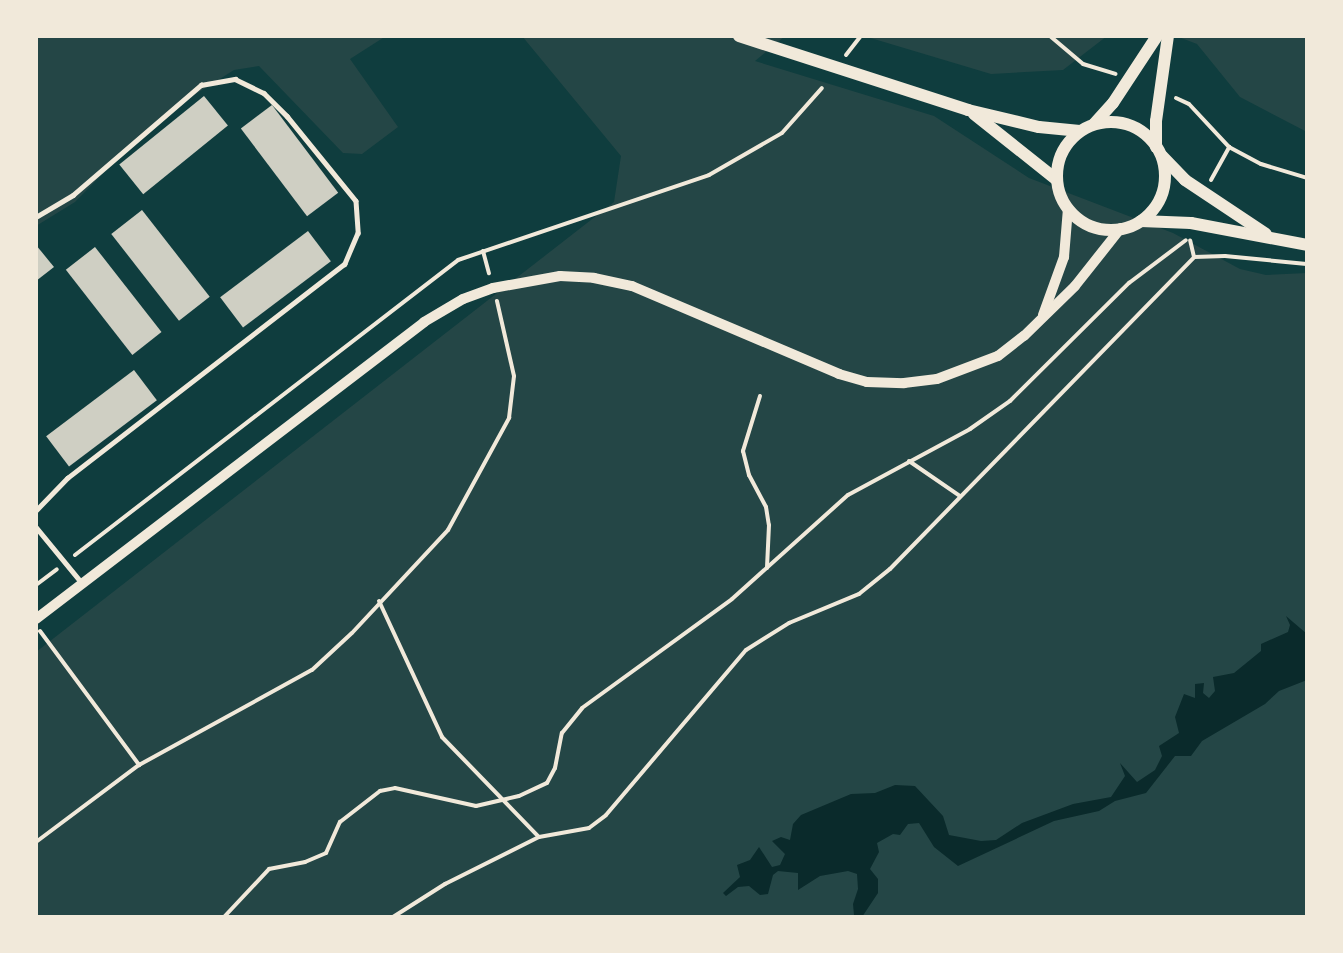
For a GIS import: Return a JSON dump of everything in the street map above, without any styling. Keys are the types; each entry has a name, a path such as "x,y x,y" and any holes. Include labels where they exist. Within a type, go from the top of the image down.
{"main road":[{"path":"739,36 968,110 1039,127 1080,131"},
{"path":"1057,180 1060,156 1080,131 1094,124 1113,103 1157,36"},
{"path":"1141,221 1160,199 1164,184 1156,121 1168,36"},
{"path":"968,110 1018,145 1057,180 1068,208 1084,223 1098,228 1121,228 1141,221 1191,223 1307,245"},
{"path":"1094,124 1125,123 1140,130 1185,180 1272,237"}],"street":[{"path":"1042,318 1064,257 1068,208"},
{"path":"36,619 424,322 463,299 492,288 560,276 594,278 632,286 839,374 867,382 904,383 973,368 998,356 1075,286 1121,228"}],"lane":[{"path":"36,217 73,195 201,85 235,79 264,93 288,116 356,201 358,233 345,264 68,478 36,511"},
{"path":"36,527 82,583"}],"path":[{"path":"843,58 861,36"},
{"path":"1050,36 1083,64 1121,76"},
{"path":"1170,95 1189,104 1229,147 1261,164 1307,178"},
{"path":"224,917 269,869 305,862 326,853 340,822 380,791 394,788 411,790 476,806 519,796 546,783 555,768 562,733 582,708 732,599 848,495 970,429 1010,401 1121,291 1189,238 1194,257"},
{"path":"36,842 139,765 312,670 352,633 379,601 448,530 509,418 514,376 505,323 492,288 483,251"},
{"path":"393,917 445,884 538,837 589,828 606,815 746,650 789,623 859,594 890,569 1194,257 1225,256 1307,264"},
{"path":"760,396 744,451 749,475 766,507 769,525 767,569"},
{"path":"909,461 960,496"},
{"path":"379,601 442,737 504,798 538,837"},
{"path":"36,626 139,765"}],"shaded area":[{"path":"36,36 386,36 350,59 398,127 362,154 343,153 259,66 234,70 191,97 135,141 75,202 36,226"},
{"path":"522,36 785,36 755,61 934,116 1029,178 1173,233 1240,269 1266,275 1307,273 1307,634 1303,631 1307,643 1307,917 36,917 36,652 614,202 621,156"},
{"path":"864,36 1107,36 1063,70 991,74"},
{"path":"1176,36 1307,36 1307,132 1240,97 1197,44"},
{"path":"1286,616 1307,634 1307,680 1279,691 1265,704 1202,741 1191,756 1175,756 1146,793 1115,801 1099,811 1054,821 958,866 934,847 919,823 908,824 900,835 893,834 877,843 879,852 870,869 878,879 878,893 862,917 854,915 853,904 858,889 857,874 848,871 820,876 798,890 798,873 778,871 773,875 768,894 760,895 749,886 738,887 726,896 723,893 740,877 737,865 750,860 759,847 772,867 780,865 785,854 772,841 781,837 790,840 793,824 801,815 851,794 875,793 895,785 915,786 943,816 949,835 981,841 996,840 1022,823 1073,804 1111,797 1125,776 1120,763 1137,782 1155,770 1162,756 1159,746 1179,733 1175,717 1184,694 1195,698 1195,684 1204,683 1203,693 1209,698 1215,691 1213,677 1234,673 1261,651 1261,644 1288,632 1290,625"}],"building":[{"path":"204,96 228,126 143,194 119,165"},
{"path":"272,105 338,193 307,216 241,128"},
{"path":"142,210 210,297 179,321 111,234"},
{"path":"308,231 331,261 243,328 220,297"},
{"path":"36,245 54,267 36,281"},
{"path":"95,247 161,332 132,355 66,270"},
{"path":"134,370 157,400 69,467 46,436"}]}
